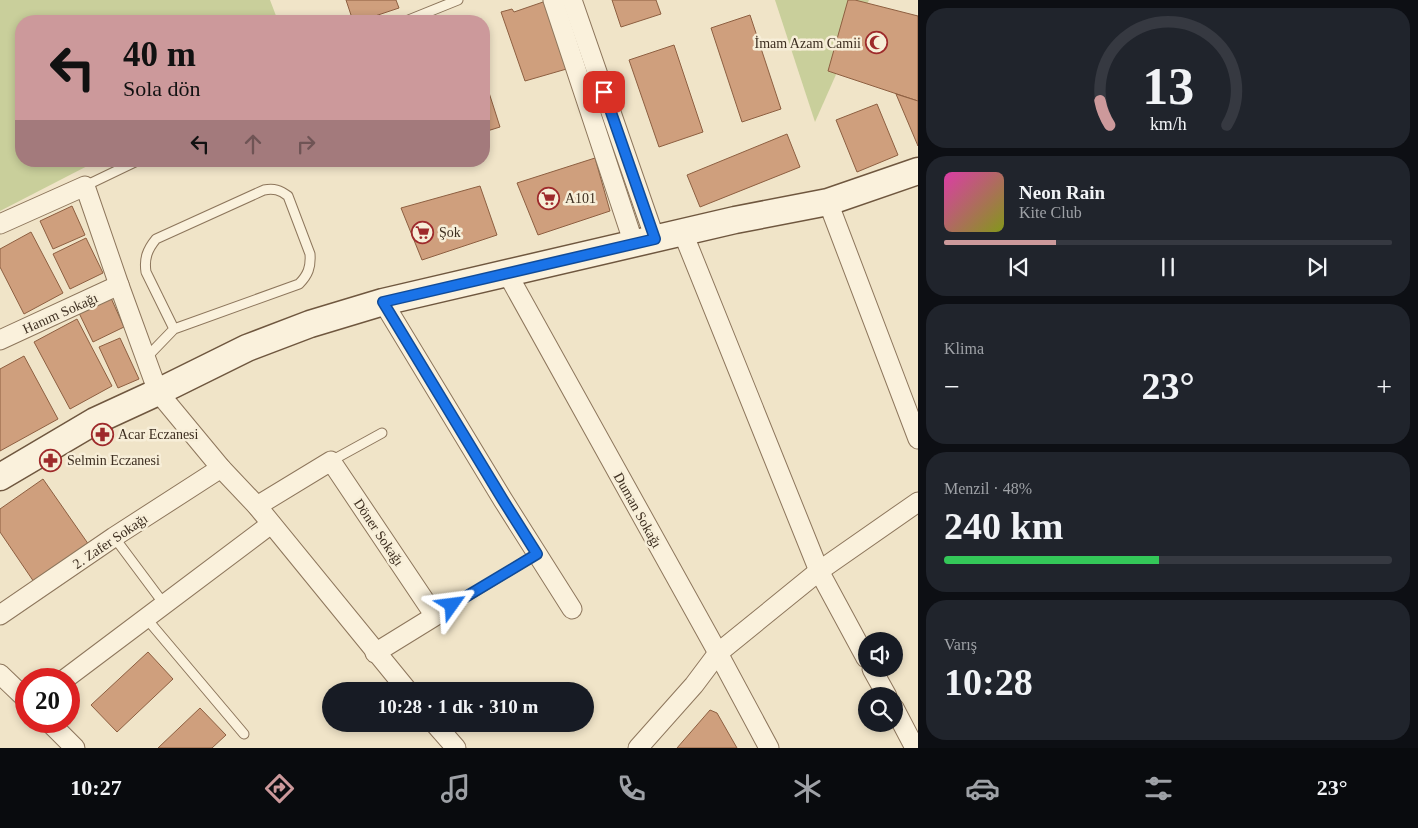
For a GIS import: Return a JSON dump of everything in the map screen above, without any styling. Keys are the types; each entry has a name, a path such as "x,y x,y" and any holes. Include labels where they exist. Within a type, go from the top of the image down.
{"street":[{"path":"553,0 645,242"},
{"path":"572,0 645,242"},
{"path":"0,477 95,421 247,348 310,324 383,302 735,220 828,202 918,171"},
{"path":"0,224 85,186 158,392 221,468 257,506 400,682"},
{"path":"828,202 918,439"},
{"path":"683,233 819,570 858,643"},
{"name":"Duman Sokağı","path":"507,273 769,748"},
{"name":"Hanım Sokağı","path":"0,340 119,286"},
{"path":"383,302 503,500 572,609"},
{"path":"257,506 331,461"},
{"name":"Döner Sokağı","path":"331,461 436,616"},
{"name":"2. Zafer Sokağı","path":"0,615 114,537 221,468"},
{"path":"638,748 694,685 718,653 819,570 915,509"},
{"path":"80,668 271,524"},
{"path":"375,653 436,616"},
{"path":"0,674 15,689"},
{"path":"903,725 915,748"},
{"path":"442,732 456,748"},
{"path":"56,733 64,744"}],"lane":[{"path":"421,15 458,0"},
{"path":"85,186 125,167"},
{"path":"146,358 174,329 300,284 305,278 311,263 310,254 288,196 283,192 271,189 264,190 156,239 147,253 145,262 146,272 174,329"},
{"path":"331,461 382,433"},
{"path":"114,537 164,604"},
{"path":"436,616 537,554"},
{"path":"146,618 244,734"}],"green space":[{"path":"0,0 270,0 276,15 15,15 15,167 85,167 0,211"},
{"path":"775,0 869,0 815,122"}],"building":[{"path":"346,0 396,0 399,8 378,15 351,15"},
{"path":"612,0 656,0 661,14 621,27"},
{"name":"İmam Azam Camii","path":"848,0 855,0 918,16 918,101 828,71"},
{"path":"546,1 561,53 564,54 570,68 525,81 501,12 512,9 514,12"},
{"path":"750,15 781,109 742,122 711,28"},
{"path":"674,45 703,132 659,147 629,60"},
{"path":"896,94 918,101 918,146"},
{"path":"490,96 500,127 490,130"},
{"path":"877,104 898,155 857,172 836,120"},
{"path":"787,134 800,167 700,207 687,175"},
{"path":"595,158 610,211 538,235 517,183"},
{"path":"480,186 497,235 422,260 401,208"},
{"path":"72,206 85,235 53,249 40,221"},
{"path":"31,232 63,293 24,314 0,267 0,249"},
{"path":"86,238 103,273 70,289 53,254"},
{"path":"111,298 124,327 93,342 79,313"},
{"path":"77,319 112,386 70,409 34,342"},
{"path":"120,338 139,379 118,388 99,347"},
{"path":"24,356 58,419 0,451 0,369"},
{"path":"43,479 89,545 34,582 0,532 0,509"},
{"path":"148,652 173,679 117,732 91,705"},
{"path":"200,708 226,735 212,748 158,748"},
{"path":"710,710 717,713 737,748 677,748"}],"place":[{"name":"İmam Azam Camii","path":"877,43"},
{"name":"A101","path":"549,198"},
{"name":"Şok","path":"423,232"},
{"name":"Acar Eczanesi","path":"102,434"},
{"name":"Selmin Eczanesi","path":"51,460"}],"route":[{"path":"452,605 537,554 383,302 655,239 604,92"}]}
